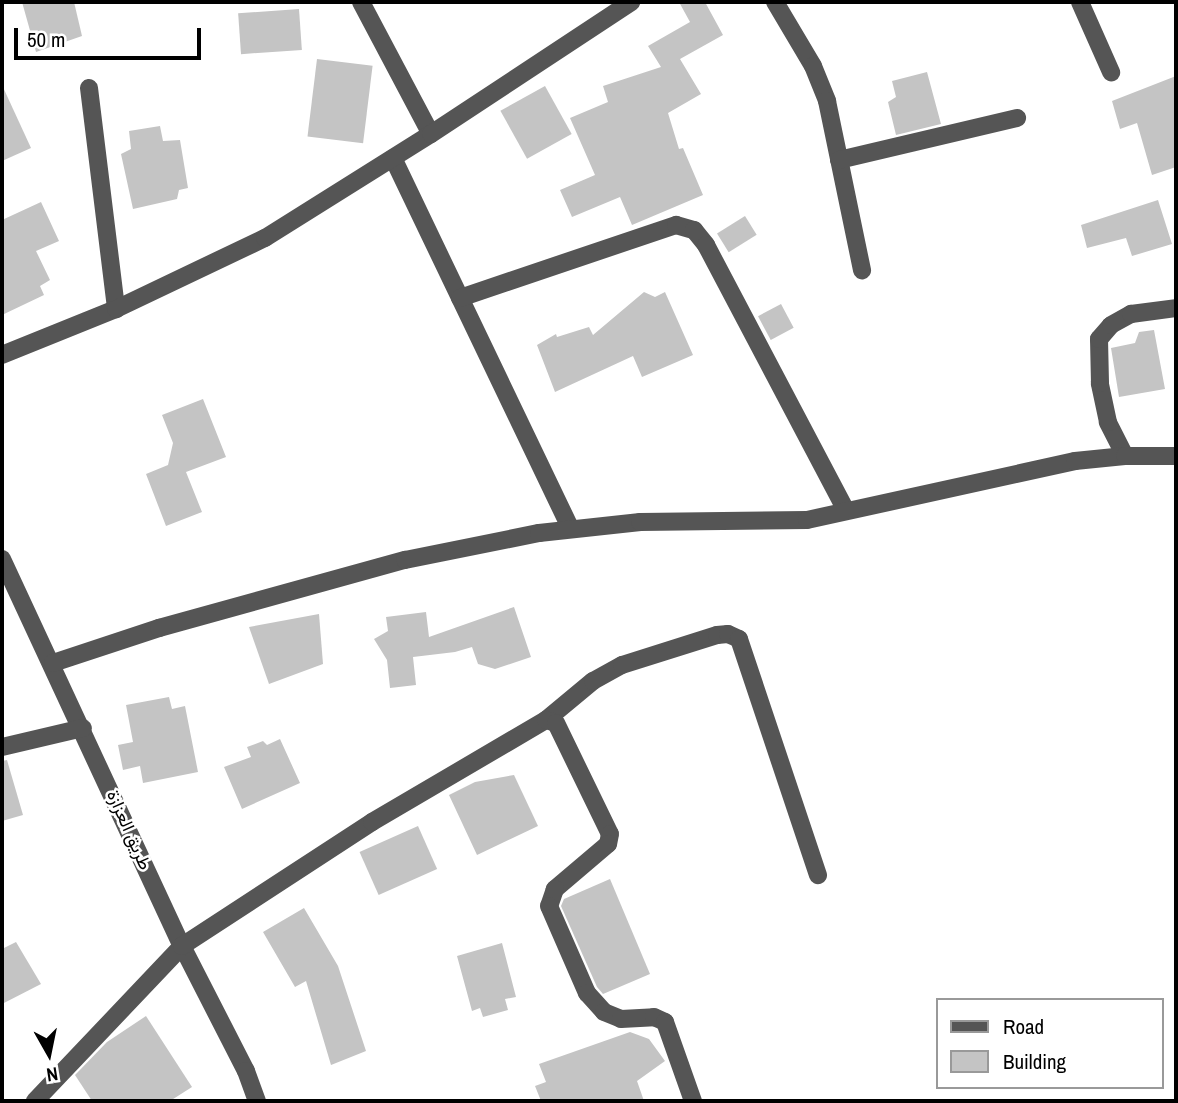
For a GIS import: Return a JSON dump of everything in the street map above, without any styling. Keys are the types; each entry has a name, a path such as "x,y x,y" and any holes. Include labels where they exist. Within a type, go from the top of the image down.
{"street":[{"path":"361,2 431,134"},
{"path":"2,355 116,309 265,238 393,159 631,2"},
{"path":"775,2 813,66 827,101 862,270"},
{"path":"1080,2 1111,72"},
{"path":"89,88 116,309"},
{"path":"839,160 1017,118"},
{"path":"393,159 571,529"},
{"path":"460,299 676,225 694,230 706,245 846,510"},
{"path":"1125,456 1108,422 1100,383 1099,340 1111,326 1131,314 1176,308"},
{"path":"53,663 159,628 405,560 539,533 640,523 807,520 1075,461 1125,456 1176,456"},
{"name":"طريق العزازة","path":"2,559 53,663 182,946 246,1070 257,1101"},
{"path":"35,1101 182,946 372,822 546,720 593,681 622,665 717,635 728,634 739,639 818,875"},
{"path":"546,720 556,723 610,834 608,844 555,888 549,905 587,993 604,1012 621,1019 654,1017 665,1022 693,1101"},
{"path":"2,747 83,728"}],"building":[{"path":"22,2 74,2 82,36 36,52"},
{"path":"679,2 705,2 723,35 680,59 701,94 668,113 679,149 683,148 703,195 632,225 620,197 572,217 560,190 595,175 570,118 608,102 603,86 661,67 648,46 690,22"},
{"path":"299,9 302,50 241,54 238,13"},
{"path":"317,59 373,66 363,143 307,136"},
{"path":"927,72 941,124 896,135 888,102 896,97 892,81"},
{"path":"1176,76 1176,167 1152,175 1137,123 1120,129 1112,101"},
{"path":"2,85 31,148 2,161"},
{"path":"545,86 572,134 527,159 500,111"},
{"path":"160,126 163,141 180,140 188,188 179,190 177,199 133,209 121,154 131,149 129,131"},
{"path":"1158,200 1172,244 1132,256 1126,238 1087,248 1081,225"},
{"path":"41,202 59,241 36,251 50,280 40,286 44,295 2,315 2,220"},
{"path":"745,216 757,235 729,252 717,233"},
{"path":"644,292 655,297 665,292 693,355 642,377 633,356 555,392 537,345 556,334 557,337 589,327 593,335"},
{"path":"781,304 794,328 771,340 758,316"},
{"path":"1154,330 1165,389 1119,397 1111,348 1135,343 1139,332"},
{"path":"203,399 226,457 186,472 202,512 166,526 146,474 168,465 173,443 162,415"},
{"path":"514,607 531,657 495,669 478,664 472,647 413,657 416,685 390,688 387,660 374,639 388,631 386,617 426,612 429,637"},
{"path":"319,614 323,664 269,684 249,627"},
{"path":"169,697 172,709 185,706 198,772 143,783 140,766 123,770 118,745 133,742 126,705"},
{"path":"280,739 300,783 242,809 224,767 251,757 247,747 263,741 267,745"},
{"path":"7,760 23,815 2,821 2,761"},
{"path":"514,775 538,826 477,855 449,795 475,782"},
{"path":"418,826 437,869 379,895 360,852"},
{"path":"610,879 650,974 603,994 597,987 561,906 564,899"},
{"path":"304,908 338,966 366,1051 331,1065 306,981 295,987 263,932"},
{"path":"16,942 41,984 2,1004 2,949"},
{"path":"502,943 516,997 505,999 508,1010 483,1017 480,1008 472,1011 457,956"},
{"path":"146,1016 192,1087 170,1101 92,1101 75,1075 107,1042"},
{"path":"630,1032 649,1039 665,1061 637,1081 644,1101 541,1101 535,1086 546,1082 539,1064"}]}
